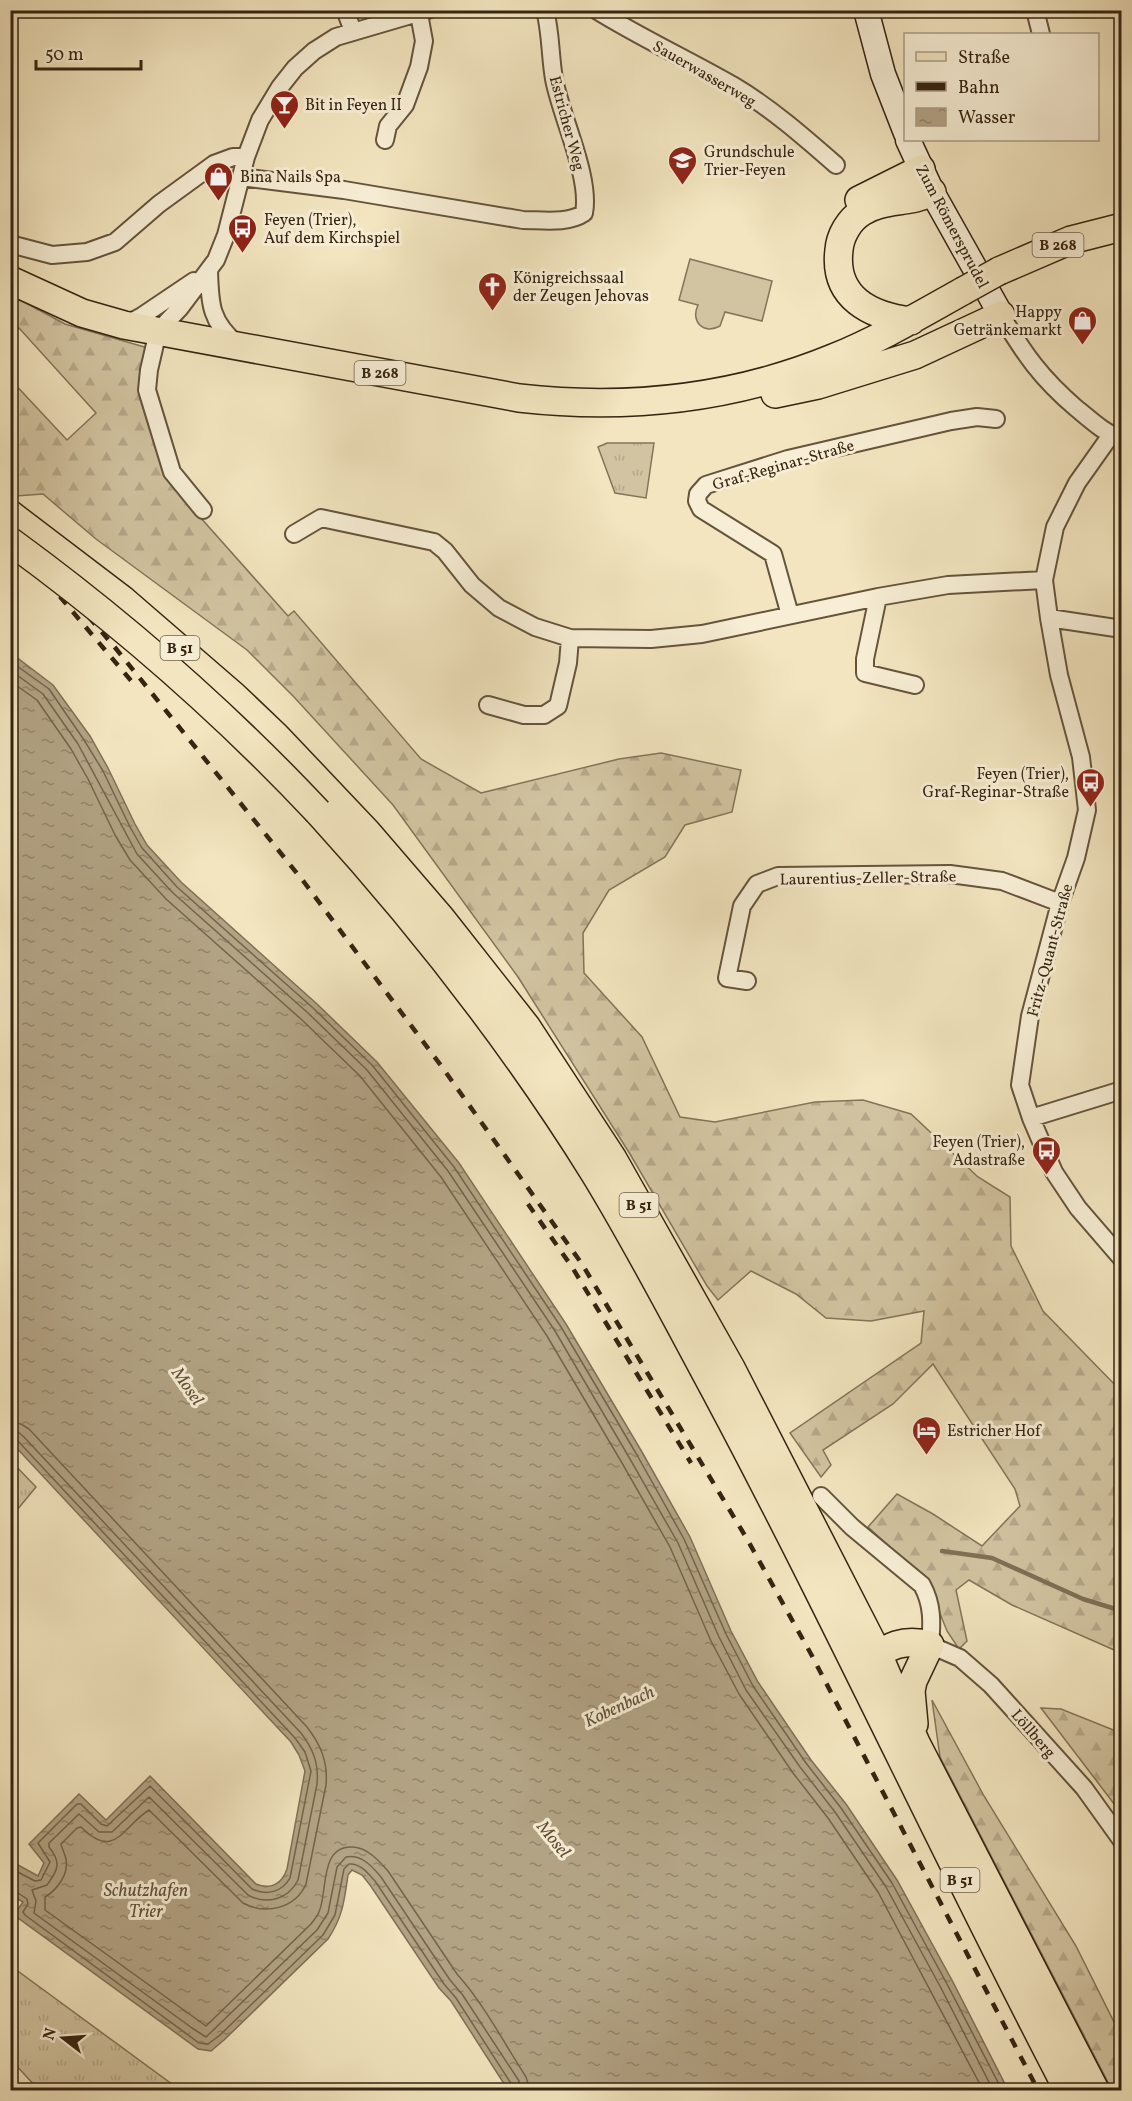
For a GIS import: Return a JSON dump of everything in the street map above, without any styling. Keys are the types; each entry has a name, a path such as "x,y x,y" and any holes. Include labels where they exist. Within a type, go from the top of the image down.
{"main road":[{"path":"866,343 827,277 824,261 831,229 837,219 859,200 927,181 923,197 876,204 860,213 851,222 839,244 838,267 840,278 847,291 877,313 911,321"},
{"name":"B 268","path":"10,280 82,313 124,325 519,398 585,404 678,399 763,382 790,374 866,343 911,321 999,271 1071,240 1122,227"},
{"path":"678,399 714,403 818,385 915,355 1001,315"},
{"name":"B 51","path":"10,514 115,594 178,647 276,736 387,889 506,1040 595,1175 670,1305 735,1428 873,1663 1095,2091"},
{"name":"B 51","path":"10,541 112,619 186,682 274,765 327,805"},
{"path":"873,1663 927,1649"},
{"path":"916,1743 911,1691 927,1649"},
{"name":"B 51","path":"873,1663 953,1866 1068,2091"}],"street":[{"path":"345,10 353,31"},
{"name":"Sauerwasserweg","path":"596,10 627,30 735,87 792,127 836,165"},
{"path":"866,10 883,74 904,128"},
{"path":"1035,10 1041,33"},
{"path":"203,510 172,472 147,390 148,370 158,332 209,270 226,235 246,157 260,120 280,87 295,68 314,51 336,38 353,31 424,12 424,41 419,67 405,105 388,126 385,140"},
{"name":"Estricher Weg","path":"241,177 344,190 523,220 577,218 584,213 586,203 584,182 554,79 548,13"},
{"name":"Zum Römersprudel","path":"908,141 927,181 1001,315 1032,364 1046,381 1091,422 1116,437"},
{"path":"10,244 52,255 87,252 115,242 159,204 214,164 233,157 246,157"},
{"path":"124,325 142,316 209,270"},
{"path":"209,270 210,301 215,318 222,330 242,348"},
{"name":"Graf-Reginar-Straße","path":"790,615 773,554 701,509 697,501 706,485 788,459 951,421 976,417 996,418"},
{"name":"Fritz-Quant-Straße","path":"1116,437 1077,483 1055,527 1044,580 1048,618 1059,675 1081,757 1087,810 1076,858 1060,903 1030,1016 1020,1085 1054,1172 1078,1208 1122,1259"},
{"path":"294,534 321,518 434,542 446,551 472,585 499,608 535,627 570,638 651,639 702,634 878,597 948,585 1044,580"},
{"path":"878,597 866,651 866,673 915,685"},
{"path":"1048,618 1122,628"},
{"path":"488,705 524,715 544,715 558,706 568,663 570,638"},
{"name":"Laurentius-Zeller-Straße","path":"747,981 727,978 742,906 757,884 778,876 950,874 1002,881 1060,903"},
{"path":"1031,1118 1122,1090"},
{"path":"821,1496 852,1527 922,1585 928,1597 932,1615 927,1649"},
{"path":"927,1649 921,1634 927,1628 932,1615"},
{"name":"Löllberg","path":"927,1649 974,1668 1006,1700 1084,1788 1122,1841"}],"green space":[{"path":"690,259 772,281 762,321 725,312 720,326 709,329 700,325 696,317 698,305 679,300"},
{"path":"11,295 65,324 148,348 140,385 200,517 288,616 294,611 421,759 481,793 619,759 661,753 741,770 732,812 685,825 665,857 609,890 583,933 584,973 642,1037 680,1117 715,1122 815,1102 863,1100 911,1114 978,1177 1010,1197 1011,1246 1043,1311 1121,1391 1121,1653 1012,1605 969,1580 956,1590 967,1641 959,1649 947,1631 927,1581 868,1527 897,1494 982,1546 1020,1506 1015,1489 933,1364 893,1404 823,1450 831,1465 821,1477 790,1433 921,1343 924,1311 871,1321 826,1318 796,1294 751,1271 718,1300 707,1286 630,1154 518,977 393,805 294,697 247,650 96,539 43,494 16,496 11,491 10,379 67,440 96,413 19,328 11,335"},
{"path":"607,443 654,443 646,498 615,493 598,447"},
{"path":"11,1461 36,1487 12,1516 10,1515"},
{"path":"932,1700 984,1796 1076,1946 1121,2036 1121,2090 1112,2090 940,1757"},
{"path":"1041,1708 1061,1709 1121,1733 1121,1813"},
{"path":"11,1966 180,2090 39,2090 11,2060"}],"water":[{"path":"11,653 53,685 90,736 147,845 181,882 317,1004 377,1062 459,1163 566,1324 642,1452 690,1537 731,1631 758,1682 811,1760 846,1804 897,1880 953,1982 1008,2090 508,2090 451,2001 439,1988 370,1885 362,1875 352,1870 348,1875 340,1916 328,1939 211,2051 198,2049 14,1915 23,1902 11,1895 11,1861 38,1876 44,1863 29,1844 79,1794 106,1820 150,1776 256,1884 271,1886 282,1879 287,1869 305,1771 291,1742 11,1442"}],"waterway":[{"name":"Kobenbach","path":"942,1551 992,1558 1083,1599 1122,1611"}],"railway":[{"path":"10,526 113,645 304,882 442,1067 582,1264 747,1539 811,1654 1038,2090"},
{"path":"34,566 133,683"},
{"path":"528,1204 572,1267 691,1463"}],"place":[{"name":"Bit in Feyen II","path":"284,130"},
{"name":"Grundschule Trier-Feyen","path":"683,186"},
{"name":"Bina Nails Spa","path":"219,202"},
{"name":"Feyen (Trier), Auf dem Kirchspiel","path":"243,254"},
{"name":"Königreichssaal der Zeugen Jehovas","path":"492,312"},
{"name":"Happy Getränkemarkt","path":"1083,346"},
{"name":"Feyen (Trier), Graf-Reginar-Straße","path":"1090,808"},
{"name":"Feyen (Trier), Adastraße","path":"1046,1176"},
{"name":"Estricher Hof","path":"926,1456"}],"water label":[{"name":"Mosel","path":"188,1386"},
{"name":"Mosel","path":"554,1839"},
{"name":"Schutzhafen Trier","path":"146,1900"}]}
